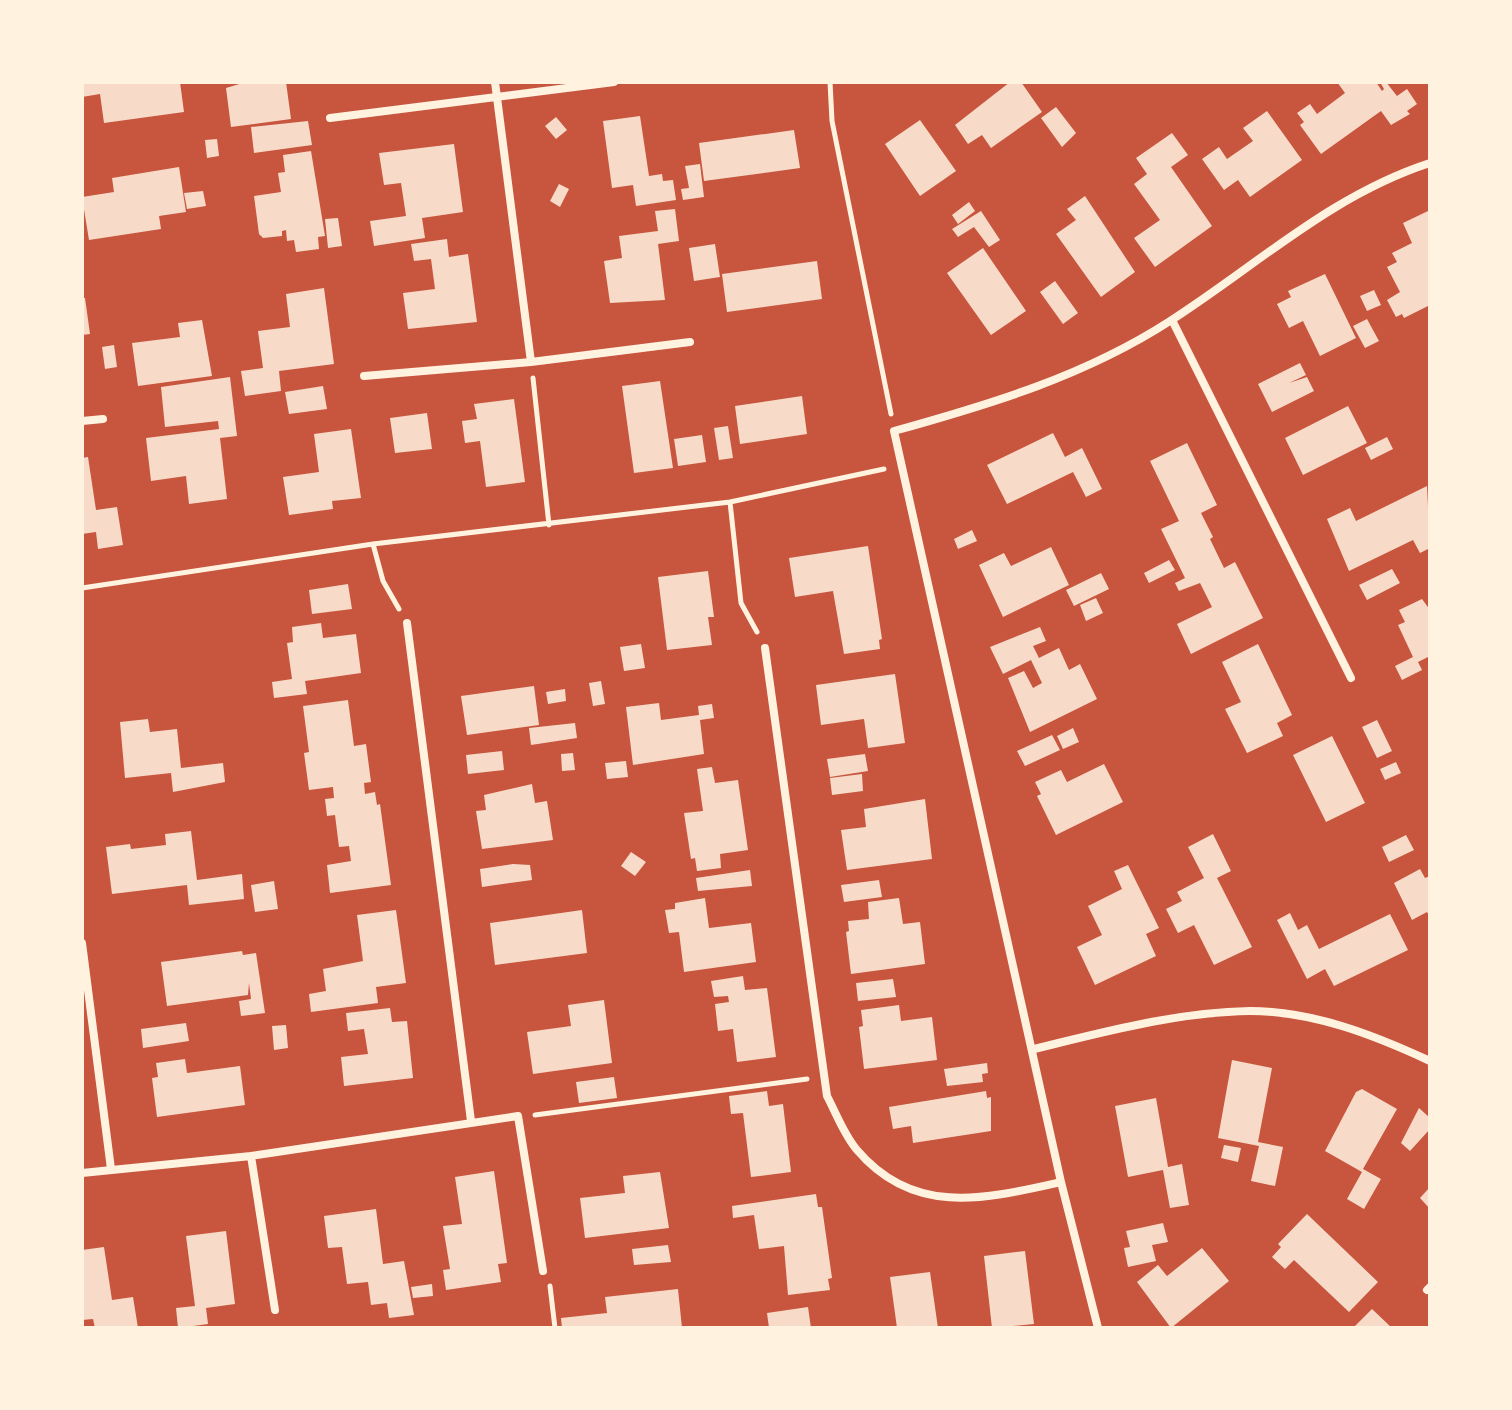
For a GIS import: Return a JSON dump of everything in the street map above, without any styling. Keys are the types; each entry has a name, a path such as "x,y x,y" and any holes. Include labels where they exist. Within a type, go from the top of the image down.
{"street":[{"path":"495,82 531,362"},
{"path":"330,118 497,94 614,82"},
{"path":"1098,1328 1061,1182 1034,1049 894,431 1002,401 1108,358 1172,320 1305,223 1430,163"},
{"path":"1172,320 1351,678"},
{"path":"364,376 531,362 690,342"},
{"path":"82,421 103,419"},
{"path":"407,623 471,1121"},
{"path":"765,648 827,1096 855,1149 894,1186 935,1197 993,1197 1061,1182"},
{"path":"82,943 111,1169"},
{"path":"1034,1049 1158,1021 1252,1011 1316,1019 1374,1036 1430,1061"},
{"path":"82,1173 251,1156 518,1116 543,1271"},
{"path":"251,1156 275,1310"}],"path":[{"path":"830,82 832,121 894,431"},
{"path":"531,362 549,525"},
{"path":"82,588 373,544 730,502 900,466"},
{"path":"730,502 741,603 765,648"},
{"path":"373,544 383,581 407,623"},
{"path":"518,1116 824,1077"},
{"path":"543,1271 551,1288 555,1328"}],"building":[{"path":"82,82 180,82 184,112 104,123 100,94 82,97"},
{"path":"246,82 286,82 291,119 231,127 226,88"},
{"path":"1010,82 1021,82 1042,112 991,148 982,135 968,144 955,125"},
{"path":"1337,82 1376,82 1382,91 1380,82 1386,82 1397,96 1407,89 1417,104 1407,111 1410,114 1391,125 1381,111 1321,154 1300,125 1304,122 1297,113 1310,104 1317,114 1345,93"},
{"path":"1056,107 1076,133 1062,147 1041,118"},
{"path":"1267,111 1302,160 1250,197 1238,180 1224,190 1202,159 1219,147 1227,159 1253,141 1243,128"},
{"path":"640,116 649,176 662,174 663,181 673,180 676,200 636,206 633,185 612,188 603,121"},
{"path":"556,117 567,130 556,139 545,126"},
{"path":"920,120 956,171 920,196 885,144"},
{"path":"308,121 312,145 254,153 251,127"},
{"path":"794,130 800,168 704,181 699,143"},
{"path":"1172,133 1188,155 1171,167 1212,226 1155,267 1134,238 1160,220 1134,184 1147,174 1136,158"},
{"path":"217,139 219,156 207,158 205,140"},
{"path":"454,144 463,212 422,218 425,238 374,246 370,221 406,216 401,183 384,185 379,153"},
{"path":"311,151 325,236 318,237 319,249 296,252 294,240 287,241 286,230 282,231 282,236 263,238 259,234 254,196 281,192 278,173 285,172 283,155"},
{"path":"700,164 704,197 683,200 681,189 689,188 685,166"},
{"path":"179,167 186,212 159,216 161,229 89,240 82,197 114,192 112,178"},
{"path":"559,184 569,189 560,207 550,201"},
{"path":"203,191 206,206 187,209 184,193"},
{"path":"1085,196 1135,272 1101,297 1056,234 1076,220 1067,209"},
{"path":"969,202 975,211 958,224 952,215"},
{"path":"675,209 679,241 658,244 665,300 610,303 604,261 622,258 619,236 658,231 655,211"},
{"path":"981,211 1000,240 989,247 974,227 958,237 952,229"},
{"path":"1428,211 1430,305 1404,318 1402,314 1396,317 1387,300 1400,292 1387,267 1397,262 1392,253 1412,243 1403,223"},
{"path":"338,218 342,246 328,248 325,219"},
{"path":"447,239 449,257 468,254 477,322 408,329 403,293 435,289 431,259 414,261 411,244"},
{"path":"715,244 720,277 694,281 689,248"},
{"path":"983,248 1026,311 991,335 947,273"},
{"path":"817,261 822,299 727,312 722,274"},
{"path":"1325,274 1356,338 1320,356 1303,321 1289,328 1277,304 1291,297 1288,291"},
{"path":"1055,281 1078,313 1063,324 1040,292"},
{"path":"324,288 334,364 279,371 281,391 245,396 241,371 263,368 258,331 290,327 286,294"},
{"path":"1374,290 1381,305 1367,311 1360,296"},
{"path":"82,298 85,298 90,334 82,335"},
{"path":"1367,319 1379,341 1365,348 1353,326"},
{"path":"202,320 212,376 138,386 132,343 180,337 178,323"},
{"path":"114,345 117,367 105,369 102,347"},
{"path":"1300,363 1306,375 1289,383 1307,377 1314,391 1272,412 1258,384"},
{"path":"230,377 237,436 220,438 227,499 189,504 186,476 151,481 146,438 219,429 218,421 165,427 161,387"},
{"path":"660,381 673,468 634,473 622,386"},
{"path":"323,386 327,409 289,414 285,392"},
{"path":"802,396 807,434 740,444 735,406"},
{"path":"514,399 525,482 486,487 480,441 465,443 462,421 477,419 474,404"},
{"path":"1348,406 1367,443 1303,475 1285,438"},
{"path":"427,413 432,449 395,453 390,418"},
{"path":"728,426 733,458 719,460 714,428"},
{"path":"351,429 361,498 332,501 333,509 289,515 283,477 319,472 314,434"},
{"path":"1053,433 1065,457 1082,448 1102,489 1086,497 1073,472 1007,504 987,465"},
{"path":"702,435 706,462 678,466 674,439"},
{"path":"1387,437 1393,449 1371,460 1365,448"},
{"path":"1187,443 1217,505 1201,513 1213,537 1210,539 1224,568 1235,562 1263,618 1191,654 1177,624 1212,607 1200,583 1179,591 1175,583 1185,578 1161,529 1179,521 1150,461"},
{"path":"88,457 96,510 117,507 123,545 98,549 96,532 82,534 82,458"},
{"path":"1427,486 1430,548 1420,553 1413,540 1349,571 1327,519 1350,508 1356,521"},
{"path":"972,530 977,541 958,549 954,539"},
{"path":"868,546 882,639 879,640 880,649 844,654 833,591 795,597 789,558"},
{"path":"1051,547 1069,585 1003,617 979,565 1004,553 1011,566"},
{"path":"1169,560 1175,570 1149,583 1144,573"},
{"path":"1392,569 1400,583 1367,600 1359,585"},
{"path":"708,571 714,617 708,617 712,645 667,650 658,577"},
{"path":"1101,573 1109,589 1074,606 1066,590"},
{"path":"348,584 352,609 312,614 309,590"},
{"path":"1096,598 1103,613 1086,621 1080,605"},
{"path":"1422,599 1430,610 1430,656 1418,662 1422,670 1402,680 1395,666 1413,657 1398,625 1405,622 1399,610"},
{"path":"321,623 323,638 356,634 361,673 305,681 307,694 274,698 272,682 292,679 287,643 293,642 292,627"},
{"path":"1040,627 1046,641 1033,646 1039,658 1059,648 1069,670 1080,664 1097,699 1030,732 1008,678 1024,671 1033,688 1042,683 1031,660 1003,674 990,647"},
{"path":"641,644 645,668 624,671 620,647"},
{"path":"1258,644 1292,715 1277,723 1283,736 1247,753 1225,709 1241,702 1222,662"},
{"path":"895,674 905,743 868,748 864,719 821,725 816,685"},
{"path":"601,681 605,704 593,706 589,683"},
{"path":"534,686 539,725 467,735 461,696"},
{"path":"565,689 566,701 548,704 546,692"},
{"path":"348,700 354,746 366,744 371,782 364,783 365,794 375,792 377,805 380,804 391,885 330,893 327,865 351,861 349,846 339,847 335,815 327,816 325,799 334,798 333,787 309,790 304,753 309,752 303,706"},
{"path":"659,703 661,720 699,715 698,706 712,704 714,718 700,720 704,754 633,765 626,707"},
{"path":"148,719 150,732 177,729 181,768 223,763 225,782 173,792 171,773 125,778 120,722"},
{"path":"1377,720 1392,751 1377,758 1362,727"},
{"path":"575,723 577,738 531,745 529,728"},
{"path":"1073,728 1079,742 1063,749 1057,736"},
{"path":"1052,735 1060,750 1025,766 1017,751"},
{"path":"1332,736 1365,803 1326,822 1293,755"},
{"path":"502,751 504,770 468,774 466,755"},
{"path":"573,753 575,770 562,771 561,754"},
{"path":"865,754 868,771 830,777 827,759"},
{"path":"626,761 628,777 607,779 605,763"},
{"path":"1396,762 1401,773 1385,780 1380,769"},
{"path":"1104,764 1123,802 1056,835 1037,796 1041,794 1035,782 1061,770 1067,782"},
{"path":"712,767 715,783 738,780 748,850 720,854 721,868 697,871 695,858 691,859 684,813 703,811 697,769"},
{"path":"862,774 863,791 832,795 830,778"},
{"path":"532,784 535,803 547,801 553,840 482,849 476,811 486,810 484,795"},
{"path":"925,799 932,859 847,870 841,830 866,827 864,809"},
{"path":"191,831 197,880 242,874 244,899 189,905 187,885 112,894 106,847 130,844 131,849 166,845 165,834"},
{"path":"1213,834 1231,871 1217,878 1252,947 1214,965 1194,925 1178,933 1166,909 1182,901 1177,892 1204,878 1188,847"},
{"path":"1406,835 1414,850 1389,862 1382,847"},
{"path":"631,852 646,862 635,876 621,866"},
{"path":"530,865 532,880 482,887 480,869"},
{"path":"1128,865 1159,928 1146,934 1156,956 1095,985 1077,947 1102,935 1088,906 1122,889 1114,871"},
{"path":"1420,869 1425,878 1430,876 1430,917 1427,912 1412,920 1394,883"},
{"path":"750,870 752,886 698,891 696,878"},
{"path":"879,880 882,897 844,902 841,885"},
{"path":"274,881 278,909 255,912 251,885"},
{"path":"705,898 709,928 751,923 756,962 684,972 679,932 669,933 665,910 675,909 675,903"},
{"path":"899,898 903,924 920,922 925,964 851,974 846,932 849,931 848,921 869,919 868,902"},
{"path":"396,910 406,983 376,987 378,1003 311,1012 309,994 326,991 323,969 363,961 357,915"},
{"path":"582,910 587,953 495,965 490,923"},
{"path":"1290,913 1298,930 1307,925 1319,949 1390,914 1408,950 1334,986 1325,969 1307,979 1277,920"},
{"path":"242,951 243,955 256,953 265,1013 241,1016 239,1001 251,999 249,983 248,995 167,1006 161,962"},
{"path":"743,976 745,990 767,988 776,1057 737,1062 733,1029 718,1031 715,1004 729,1002 728,996 714,997 711,981"},
{"path":"893,979 896,997 858,1001 856,983"},
{"path":"604,1000 612,1063 533,1074 527,1032 571,1026 568,1005"},
{"path":"899,1005 901,1021 932,1017 937,1060 864,1069 859,1027 863,1026 861,1010"},
{"path":"390,1008 392,1022 407,1021 413,1078 344,1086 341,1057 368,1054 364,1029 348,1031 346,1013"},
{"path":"186,1023 189,1041 143,1048 141,1029"},
{"path":"286,1025 288,1048 274,1050 272,1026"},
{"path":"185,1059 187,1073 240,1066 245,1105 157,1117 152,1078 158,1077 156,1063"},
{"path":"1232,1060 1272,1068 1258,1142 1283,1147 1275,1186 1251,1181 1259,1146 1218,1138"},
{"path":"987,1063 988,1073 982,1074 983,1082 947,1086 944,1069"},
{"path":"614,1077 617,1098 579,1103 576,1082"},
{"path":"1362,1089 1397,1109 1363,1169 1381,1179 1364,1209 1347,1199 1362,1172 1325,1151 1356,1092"},
{"path":"767,1091 769,1106 783,1104 791,1172 751,1177 743,1113 731,1114 729,1096"},
{"path":"986,1091 987,1098 991,1097 991,1131 913,1143 911,1126 893,1129 889,1107"},
{"path":"1156,1098 1168,1167 1182,1164 1189,1205 1170,1208 1163,1170 1128,1177 1115,1106"},
{"path":"1419,1108 1430,1118 1430,1129 1410,1151 1401,1143"},
{"path":"1224,1145 1241,1148 1238,1162 1221,1158"},
{"path":"494,1171 507,1263 498,1264 501,1282 446,1290 443,1270 450,1269 443,1226 462,1224 455,1177"},
{"path":"660,1172 669,1228 585,1238 580,1198 625,1193 623,1176"},
{"path":"1430,1187 1430,1209 1420,1198"},
{"path":"816,1194 818,1207 822,1207 832,1278 828,1279 830,1290 788,1295 784,1246 759,1249 754,1215 733,1218 732,1206"},
{"path":"376,1209 383,1264 404,1261 414,1315 389,1318 387,1303 371,1305 368,1282 347,1284 342,1247 328,1248 324,1216"},
{"path":"1307,1214 1378,1282 1349,1312 1294,1260 1285,1269 1272,1257 1281,1247 1278,1244"},
{"path":"1163,1223 1168,1242 1152,1245 1156,1261 1128,1267 1124,1248 1130,1247 1126,1231"},
{"path":"226,1231 235,1304 206,1308 208,1324 178,1328 176,1308 195,1306 186,1236"},
{"path":"668,1245 671,1262 634,1265 632,1249"},
{"path":"104,1247 112,1300 133,1297 138,1328 95,1328 93,1319 82,1320 82,1250"},
{"path":"1202,1248 1229,1281 1171,1328 1137,1282 1158,1265 1167,1276"},
{"path":"1025,1251 1034,1324 992,1328 984,1256"},
{"path":"930,1272 938,1328 897,1328 890,1277"},
{"path":"432,1284 433,1296 413,1298 411,1287"},
{"path":"678,1289 682,1328 562,1328 561,1318 607,1313 605,1297"},
{"path":"808,1307 811,1328 769,1328 767,1313"},
{"path":"1372,1309 1392,1328 1353,1328"}]}
